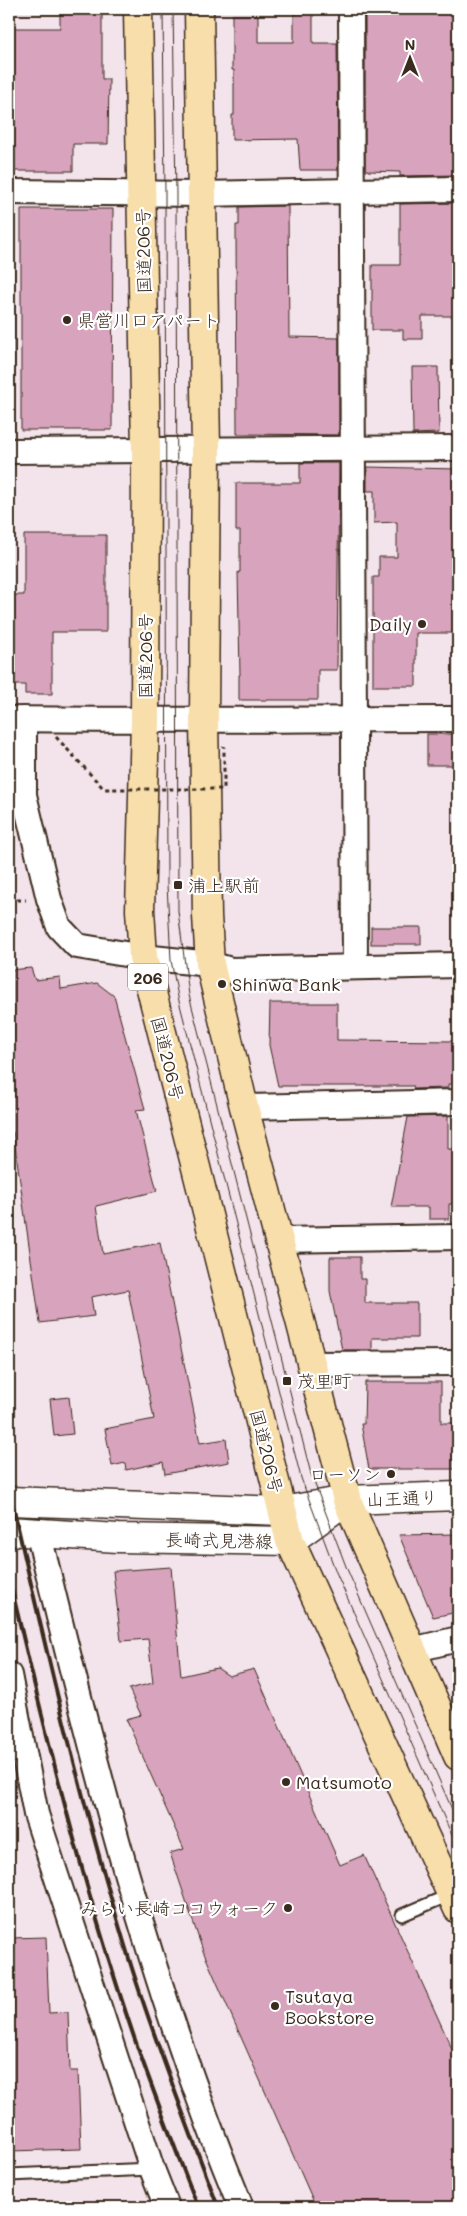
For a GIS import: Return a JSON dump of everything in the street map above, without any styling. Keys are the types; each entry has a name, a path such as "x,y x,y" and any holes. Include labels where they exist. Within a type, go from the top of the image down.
{"highway":[{"name":"国道206号","path":"138,9 146,451 144,720 140,910 143,957 220,1256 290,1541 456,1898"},
{"path":"199,9 206,450 204,719 207,916 210,964 244,1107 347,1500 458,1756"}],"main road":[{"name":"山王通り","path":"347,1500 458,1496"},
{"name":"長崎式見港線","path":"9,1501 282,1511 347,1500"},
{"name":"長崎式見港線","path":"9,1531 38,1531 118,1538 290,1541 347,1500"}],"street":[{"path":"350,9 355,967"},
{"path":"9,192 201,194 458,189"},
{"path":"9,451 458,448"},
{"path":"458,719 16,719 24,795 49,899 59,927 77,946 143,957 210,964 231,970 458,965"},
{"path":"244,1107 458,1102"},
{"path":"279,1240 458,1237"},
{"path":"312,1364 458,1363"},
{"path":"38,1531 100,1781 167,2006 212,2137 240,2207"},
{"path":"412,1650 458,1639"},
{"path":"9,1675 36,1814 152,2169 167,2207"}],"lane":[{"path":"402,1915 456,1898"},
{"path":"9,2175 152,2169"}],"path":[{"path":"56,737 104,790 224,790 224,746"}],"green space":[{"path":"9,205 14,205 14,430 9,431"}],"building":[{"path":"60,9 102,9 102,79 109,79 108,144 73,144 73,171 9,171 9,28 60,28"},
{"path":"365,9 458,9 458,175 400,176 400,172 365,170"},
{"path":"294,13 313,13 313,43 337,43 338,170 300,170 298,139 232,140 234,70 232,70 232,15 258,15 258,42 294,42"},
{"path":"458,203 458,316 422,316 422,339 403,339 403,330 372,330 372,265 400,265 400,204"},
{"path":"288,206 289,337 339,338 339,435 237,434 236,225 239,225 239,207"},
{"name":"県営川口アパート","path":"21,209 113,209 112,430 21,430"},
{"path":"412,367 438,367 439,433 413,434"},
{"path":"300,463 339,463 337,670 318,670 318,700 239,700 238,572 240,572 240,531 236,531 236,483 300,483"},
{"path":"367,467 458,469 458,633 416,633 416,686 373,686 373,577 379,577 379,557 397,557 397,522 374,523 374,491 367,491"},
{"path":"24,535 106,535 106,632 52,632 52,694 25,694 25,685 9,685 9,595 24,595"},
{"path":"427,734 458,734 458,765 427,765"},
{"path":"371,927 421,927 421,944 371,944"},
{"path":"31,968 35,980 60,977 61,989 97,983 114,996 145,1109 136,1110 157,1191 96,1206 103,1254 160,1243 200,1443 226,1439 229,1462 165,1474 163,1462 126,1470 125,1463 112,1466 105,1429 154,1419 128,1290 91,1297 94,1316 40,1323 13,1132 9,1133 9,970"},
{"path":"270,1003 337,1003 337,1040 458,1041 458,1084 448,1084 448,1088 413,1089 414,1086 278,1086 269,1045"},
{"path":"448,1116 448,1149 458,1149 458,1204 449,1204 449,1219 429,1219 429,1207 391,1207 408,1117"},
{"path":"330,1257 360,1257 360,1279 365,1279 365,1303 417,1303 417,1338 372,1338 372,1350 342,1350 330,1291"},
{"path":"365,1382 441,1382 441,1423 458,1423 458,1469 369,1469 361,1424 364,1424"},
{"path":"69,1397 73,1434 54,1436 50,1399"},
{"path":"458,1534 458,1612 433,1617 399,1535"},
{"name":"みらい長崎ココウォーク","path":"171,1567 181,1676 217,1668 229,1676 254,1669 340,1865 364,1855 458,2062 458,2207 316,2207 203,1951 170,1853 184,1849 126,1719 141,1715 129,1689 153,1683 148,1639 121,1641 113,1571"},
{"path":"46,1937 49,2013 68,2012 70,2071 78,2071 81,2149 9,2151 9,1938"}],"tram line":[{"path":"163,9 167,885 171,960 178,997 301,1478 336,1572 458,1849"},
{"path":"173,9 176,194 178,911 189,995 311,1474 347,1569 458,1823"}],"railway":[{"path":"9,1488 65,1726 112,1903 150,2024 218,2207"},
{"path":"9,1577 51,1751 115,1981 165,2122 198,2207"}],"place":[{"name":"県営川口アパート","path":"67,320"},
{"name":"Daily","path":"422,624"},
{"name":"浦上駅前","path":"178,885"},
{"name":"Shinwa Bank","path":"222,984"},
{"name":"茂里町","path":"287,1381"},
{"name":"ローソン","path":"391,1474"},
{"name":"Matsumoto","path":"286,1782"},
{"name":"みらい長崎ココウォーク","path":"288,1908"},
{"name":"Tsutaya Bookstore","path":"275,2006"}]}
